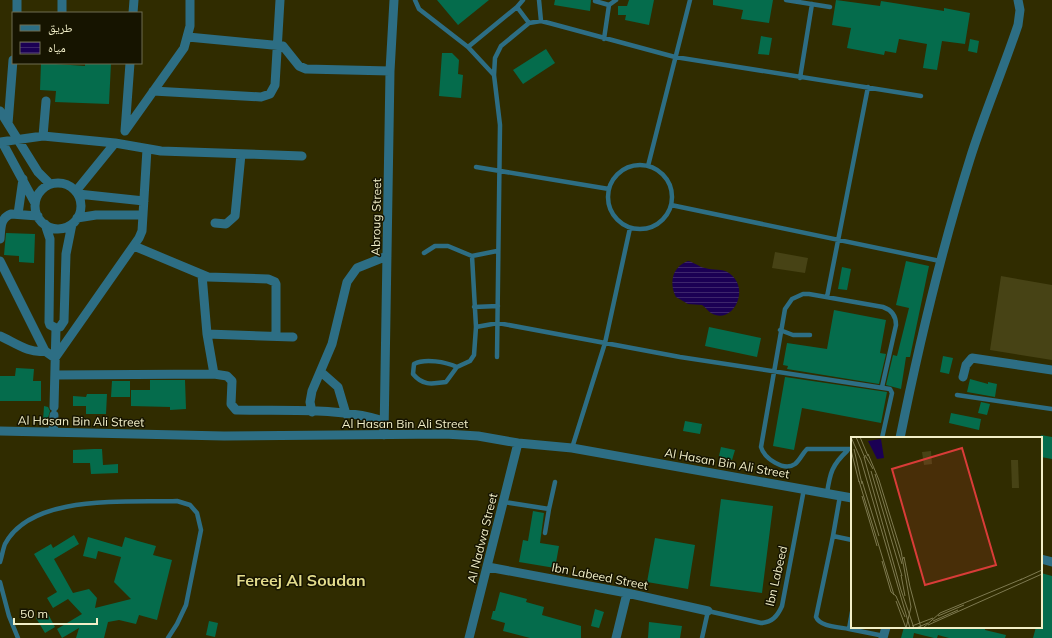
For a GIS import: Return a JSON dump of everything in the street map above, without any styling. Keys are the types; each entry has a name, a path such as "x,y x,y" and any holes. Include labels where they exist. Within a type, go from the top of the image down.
{"street":[{"path":"16,12 18,0"},
{"path":"62,0 62,12"},
{"path":"133,12 134,0"},
{"path":"77,193 119,144 125,131 179,56 188,37 190,0"},
{"path":"153,92 266,97 274,90 275,85 280,0"},
{"name":"Abroug Street","path":"384,435 390,71 394,0"},
{"path":"900,437 940,261 970,158 1018,25 1020,10 1018,0"},
{"path":"188,37 285,47 300,66 306,69 390,71"},
{"path":"8,124 13,64"},
{"path":"125,131 130,64"},
{"path":"43,136 46,101"},
{"path":"0,111 38,172 50,184"},
{"path":"56,328 50,325 49,322 50,239 45,224 38,216 35,203 23,179 1,142 43,136 119,144 147,149 302,156"},
{"path":"55,358 134,246 142,231 147,149"},
{"path":"215,223 226,224 235,216 241,154"},
{"path":"18,214 23,179"},
{"path":"35,203 40,192 50,184 64,184 77,193 144,201"},
{"path":"56,328 60,327 64,321 66,254 75,221 81,206 77,193"},
{"path":"0,239 1,225 4,218 11,214 38,216"},
{"path":"45,224 59,228 75,221 96,215 143,215"},
{"path":"134,246 202,275 214,278 268,279 275,282 276,336"},
{"path":"312,412 310,402 312,391 315,380 321,372 332,344 347,282 358,268 387,256"},
{"path":"0,262 45,352"},
{"path":"202,275 207,334 214,374"},
{"path":"53,432 56,375 56,328"},
{"path":"207,334 293,337"},
{"path":"0,336 27,349 45,352 55,358"},
{"path":"963,377 966,365 972,358 1052,370"},
{"path":"321,372 338,387 346,414"},
{"path":"56,375 214,374 227,376 232,381 231,404 236,410 346,414 367,416 384,421"},
{"name":"Al Hasan Bin Ali Street","path":"0,431 172,435 445,434 478,436 518,443 572,448 851,498"},
{"name":"Al Nadwa Street","path":"469,638 518,443"},
{"path":"1042,559 1052,562"},
{"name":"Ibn Labeed Street","path":"488,567 627,593 708,611"},
{"path":"616,638 627,593"}],"lane":[{"path":"415,0 419,9 468,47 494,75"},
{"path":"468,47 517,7 522,0"},
{"path":"539,0 541,21"},
{"path":"604,39 609,5 616,0"},
{"path":"648,166 674,57 690,0"},
{"path":"786,0 830,7"},
{"path":"595,1 609,5"},
{"path":"800,78 812,4"},
{"path":"517,7 528,23"},
{"path":"497,357 497,250 500,201 500,125 494,75 495,58 501,46 528,23 541,21 674,57 921,96"},
{"path":"827,297 868,87"},
{"path":"638,165 648,166 657,170 665,177 670,185 672,195 671,205 667,214 660,222 651,228 641,230 630,228 620,222 612,213 608,201 609,189 613,180 620,172 629,167 638,165"},
{"path":"476,167 609,189"},
{"path":"671,205 940,261"},
{"path":"572,448 604,343 630,228"},
{"path":"424,253 435,246 448,246 472,256 497,250"},
{"path":"457,367 450,364 419,361 414,364 413,374 418,380 436,384 449,380 457,367 470,361 474,356 476,326 472,256"},
{"path":"849,450 807,450 792,466 781,465 767,458 761,447 780,330 785,309 792,299 803,294 827,297 883,307 892,312 895,316 896,325 882,387"},
{"path":"474,307 498,306"},
{"path":"476,326 498,323 604,343 890,389 892,393 882,437"},
{"path":"780,330 792,335 810,335"},
{"path":"957,395 1052,409"},
{"path":"826,493 830,474 836,461 849,450"},
{"path":"545,533 555,482"},
{"name":"Ibn Labeed","path":"708,611 752,622 768,622 775,618 782,606 804,489"},
{"path":"840,496 816,617 818,621 825,625 884,634"},
{"path":"0,562 5,544 19,527 35,515 59,507 83,504 177,501 190,505 197,513 201,530 186,605 168,638"},
{"path":"504,502 549,509"},
{"path":"833,536 851,540"},
{"path":"0,582 18,638"},
{"path":"702,638 708,611"},
{"path":"849,629 851,618"}],"shaded area":[{"path":"775,252 808,258 805,273 772,268"},
{"path":"1001,276 1052,285 1052,360 990,350"}],"water":[{"path":"688,261 708,269 726,271 736,280 739,288 739,296 732,310 719,316 711,313 702,305 688,304 676,297 673,286 673,276 678,267"}],"building":[{"path":"437,0 489,0 458,25"},
{"path":"555,0 591,0 590,11 554,5"},
{"path":"629,0 654,0 649,25 625,20 626,15 618,15 618,6 627,6"},
{"path":"713,0 773,0 769,23 741,19 743,10 713,5"},
{"path":"836,0 880,6 881,1 944,11 944,8 970,13 965,44 942,41 937,70 923,68 927,44 899,39 896,53 885,51 884,55 847,48 851,28 832,25"},
{"path":"761,36 772,38 769,55 758,54"},
{"path":"970,39 979,41 977,53 968,51"},
{"path":"546,49 555,63 523,84 513,70"},
{"path":"442,53 452,53 459,60 458,74 463,75 461,98 439,96"},
{"path":"41,64 85,66 85,64 111,64 109,104 55,102 56,91 40,90"},
{"path":"6,233 35,234 34,263 19,262 19,256 4,255"},
{"path":"906,261 929,266 910,357 906,357 901,389 886,385 893,355 897,356 909,308 896,305"},
{"path":"842,267 851,269 847,290 838,289"},
{"path":"834,310 886,320 880,353 886,354 879,384 787,369 788,366 783,365 787,343 827,349"},
{"path":"709,327 761,338 757,357 705,346"},
{"path":"943,356 953,358 949,374 940,372"},
{"path":"16,368 34,369 33,381 41,381 41,401 0,401 0,376 15,376"},
{"path":"785,377 887,392 881,423 802,408 794,450 773,446"},
{"path":"970,379 988,384 988,382 997,384 995,397 967,392"},
{"path":"150,380 185,380 186,409 170,410 170,407 131,406 131,390 150,390"},
{"path":"112,381 130,381 130,397 111,397"},
{"path":"87,394 107,394 106,414 86,414 86,406 73,406 73,396 86,397"},
{"path":"981,402 990,404 987,415 978,413"},
{"path":"44,406 48,407 50,411 48,418 43,421"},
{"path":"951,413 981,419 979,430 949,423"},
{"path":"685,421 702,424 700,434 683,431"},
{"path":"1041,435 1052,437 1052,459 1042,457"},
{"path":"721,447 735,450 732,460 719,456"},
{"path":"102,449 103,465 118,464 118,473 91,474 90,463 73,463 73,450"},
{"path":"721,499 773,506 762,593 710,586"},
{"path":"533,511 544,513 540,543 559,546 555,568 519,562 523,540 528,541"},
{"path":"74,535 79,544 54,559 73,593 89,589 97,598 95,608 131,599 114,582 121,557 98,551 96,559 83,556 88,537 122,547 125,537 156,546 153,555 172,560 157,620 139,615 136,624 119,620 108,622 104,638 76,638 79,628 62,638 57,629 82,614 68,599 53,608 47,598 57,592 34,554 51,544 53,548"},
{"path":"655,538 695,545 688,589 647,582"},
{"path":"1042,573 1052,576 1052,638 1033,638 1036,628 1042,628"},
{"path":"500,592 527,599 526,602 544,607 542,615 581,626 581,638 530,638 503,631 505,623 491,619 493,611 495,611"},
{"path":"595,609 604,612 599,628 591,626"},
{"path":"47,612 55,627 45,633 36,618"},
{"path":"209,621 218,623 215,637 206,635"},
{"path":"649,622 682,626 680,638 648,638"},
{"path":"904,628 985,628 985,630 1006,635 1005,638 949,638 938,635 937,638 934,638 914,633 913,638 901,638"}],"district":[{"name":"Fereej Al Soudan","path":"301,580"}]}
